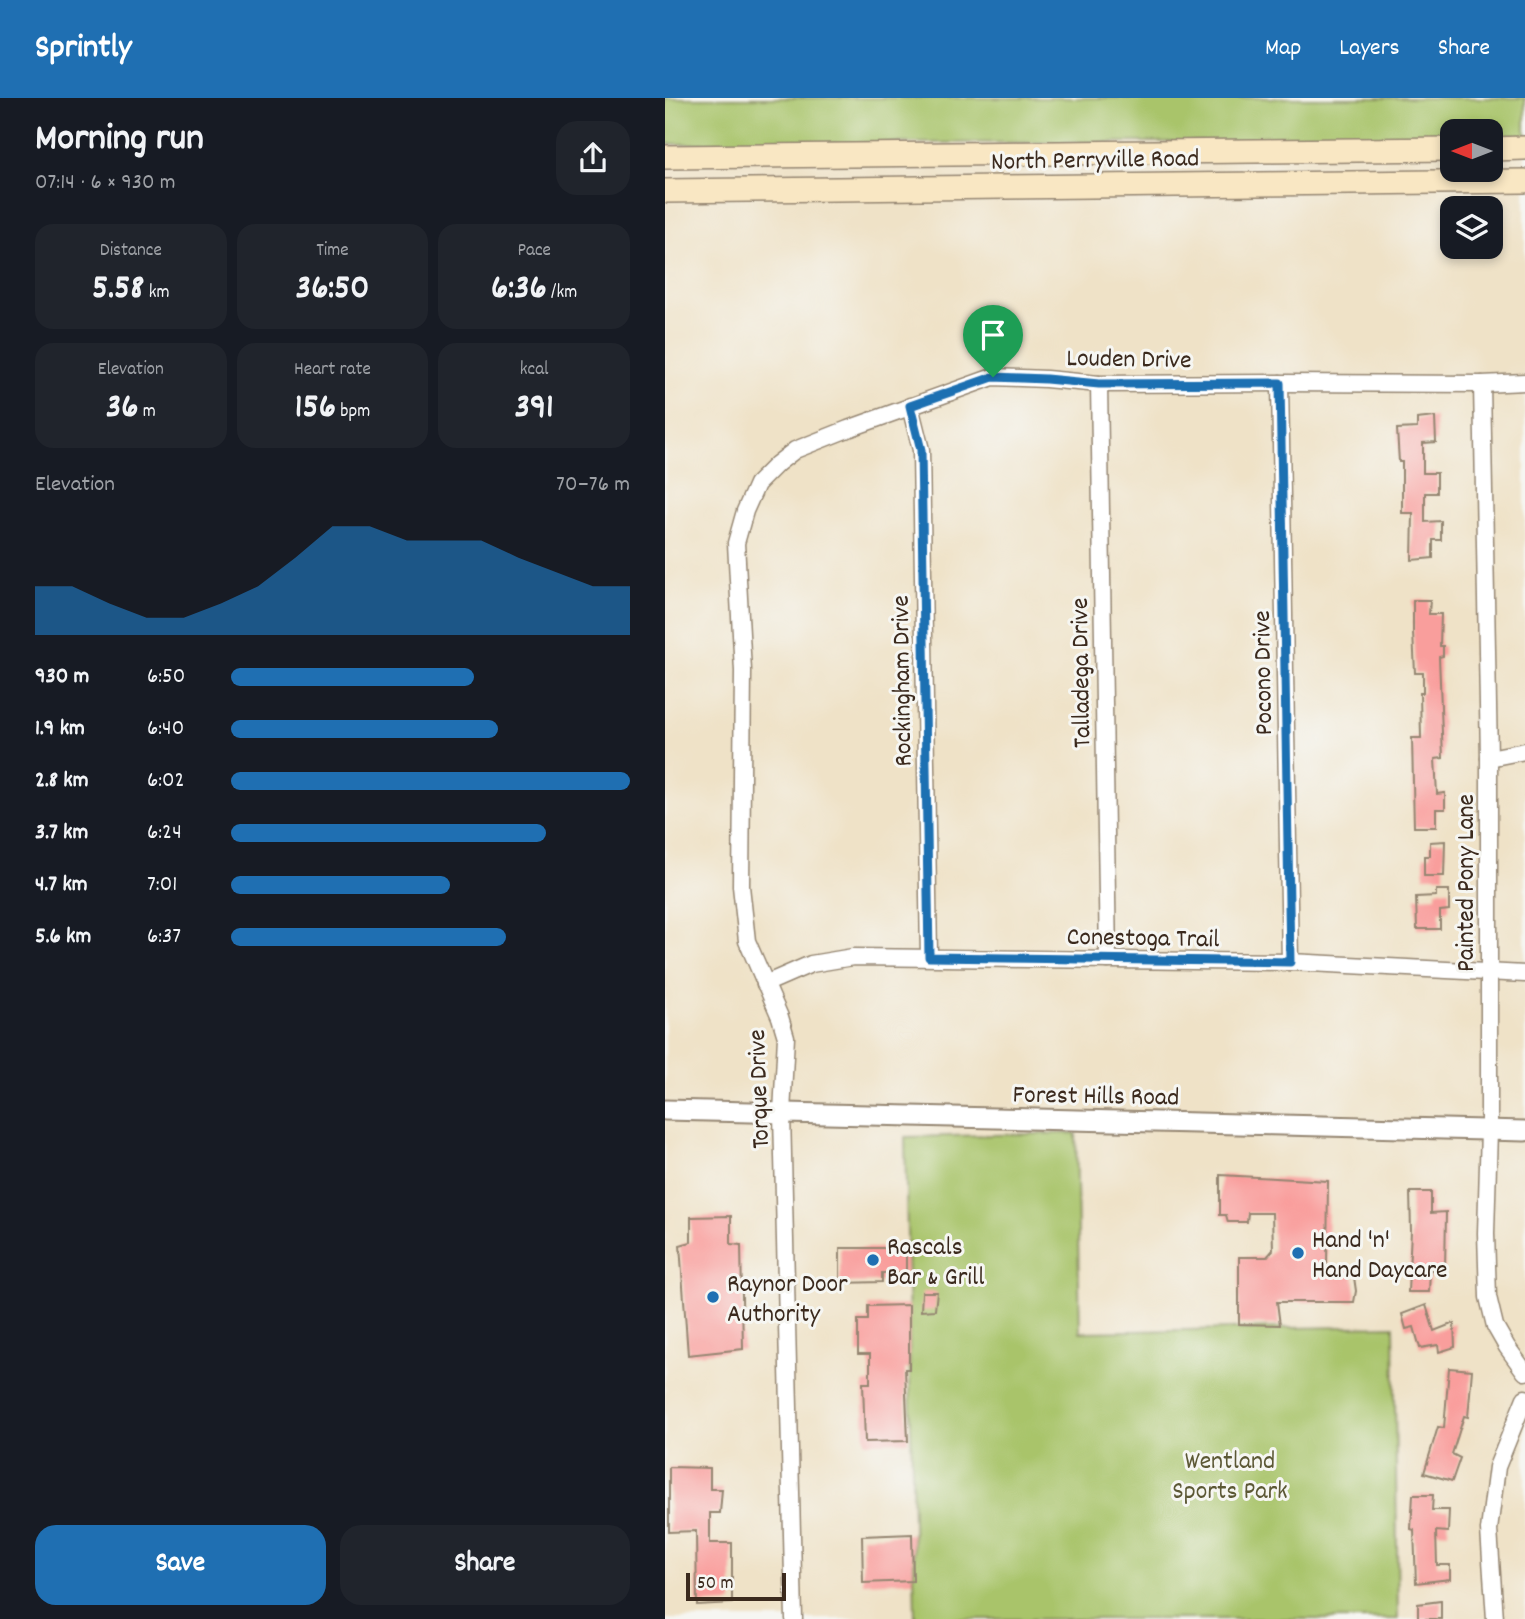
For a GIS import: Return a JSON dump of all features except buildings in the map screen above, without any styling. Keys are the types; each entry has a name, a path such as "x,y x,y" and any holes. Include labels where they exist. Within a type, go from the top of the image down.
{"main road":[{"path":"1503,149 1525,148"},
{"name":"North Perryville Road","path":"665,157 1440,149"},
{"name":"North Perryville Road","path":"665,191 1525,181"}],"street":[{"name":"Louden Drive","path":"757,484 795,450 993,377 1099,384 1525,382"},
{"name":"Pocono Drive","path":"1280,383 1290,962"},
{"name":"Talladega Drive","path":"1099,384 1108,960"},
{"name":"Painted Pony Lane","path":"1482,384 1489,758 1489,1130 1486,1233 1488,1297 1495,1326 1525,1371"},
{"name":"Rockingham Drive","path":"910,406 921,450 929,957"},
{"name":"Torque Drive","path":"757,484 745,511 736,543 743,670 741,886 747,941 786,1037 782,1112 794,1619"},
{"path":"1489,758 1525,751"},
{"name":"Conestoga Trail","path":"765,984 811,964 853,957 1290,962 1525,974"},
{"name":"Forest Hills Road","path":"665,1110 1525,1131"},
{"path":"1495,1619 1489,1530 1497,1467 1525,1398"}],"green space":[{"path":"665,98 1525,98 1525,140 1503,140 1503,119 1440,119 1440,141 665,144"},
{"name":"Wentland Sports Park","path":"1076,1133 1080,1332 1394,1326 1398,1619 915,1619 905,1137"}],"place":[{"name":"Hand 'n' Hand Daycare","path":"1298,1253"},
{"name":"Rascals Bar & Grill","path":"873,1260"},
{"name":"Raynor Door Authority","path":"713,1297"}],"route":[{"path":"993,377 1099,384 1280,383 1290,962 929,957 921,450 910,406 993,377"}]}
